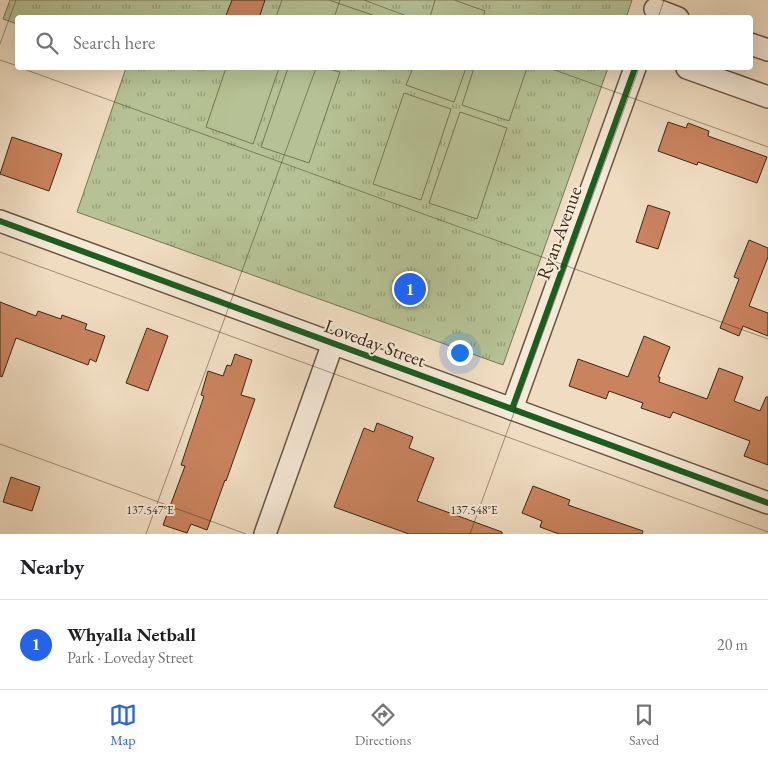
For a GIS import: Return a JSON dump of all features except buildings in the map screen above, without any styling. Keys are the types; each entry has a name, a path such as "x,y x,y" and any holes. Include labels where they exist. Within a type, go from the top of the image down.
{"street":[{"path":"656,9 671,15"},
{"path":"753,45 768,50"},
{"name":"Ryan Avenue","path":"512,409 634,70"},
{"path":"693,70 768,97"},
{"name":"Loveday Street","path":"0,221 768,503"},
{"path":"265,534 333,343"}],"green space":[{"path":"10,0 632,0 627,15 15,15 15,23 3,19"},
{"path":"282,0 329,0 372,15 277,15"},
{"path":"435,0 454,0 485,11 484,15 431,15"},
{"path":"125,70 607,70 503,365 77,212"},
{"path":"225,70 278,70 253,144 206,127"},
{"path":"287,70 332,70 340,72 309,163 261,147"},
{"path":"412,70 465,70 454,102 406,85"},
{"path":"473,70 526,70 509,121 462,105"},
{"path":"404,93 451,109 421,200 373,184"},
{"path":"460,112 507,128 477,219 429,203"}],"cycle path":[{"path":"512,409 634,70"},
{"path":"0,221 768,503"}],"place":[{"name":"Whyalla Netball","path":"410,289"}]}
